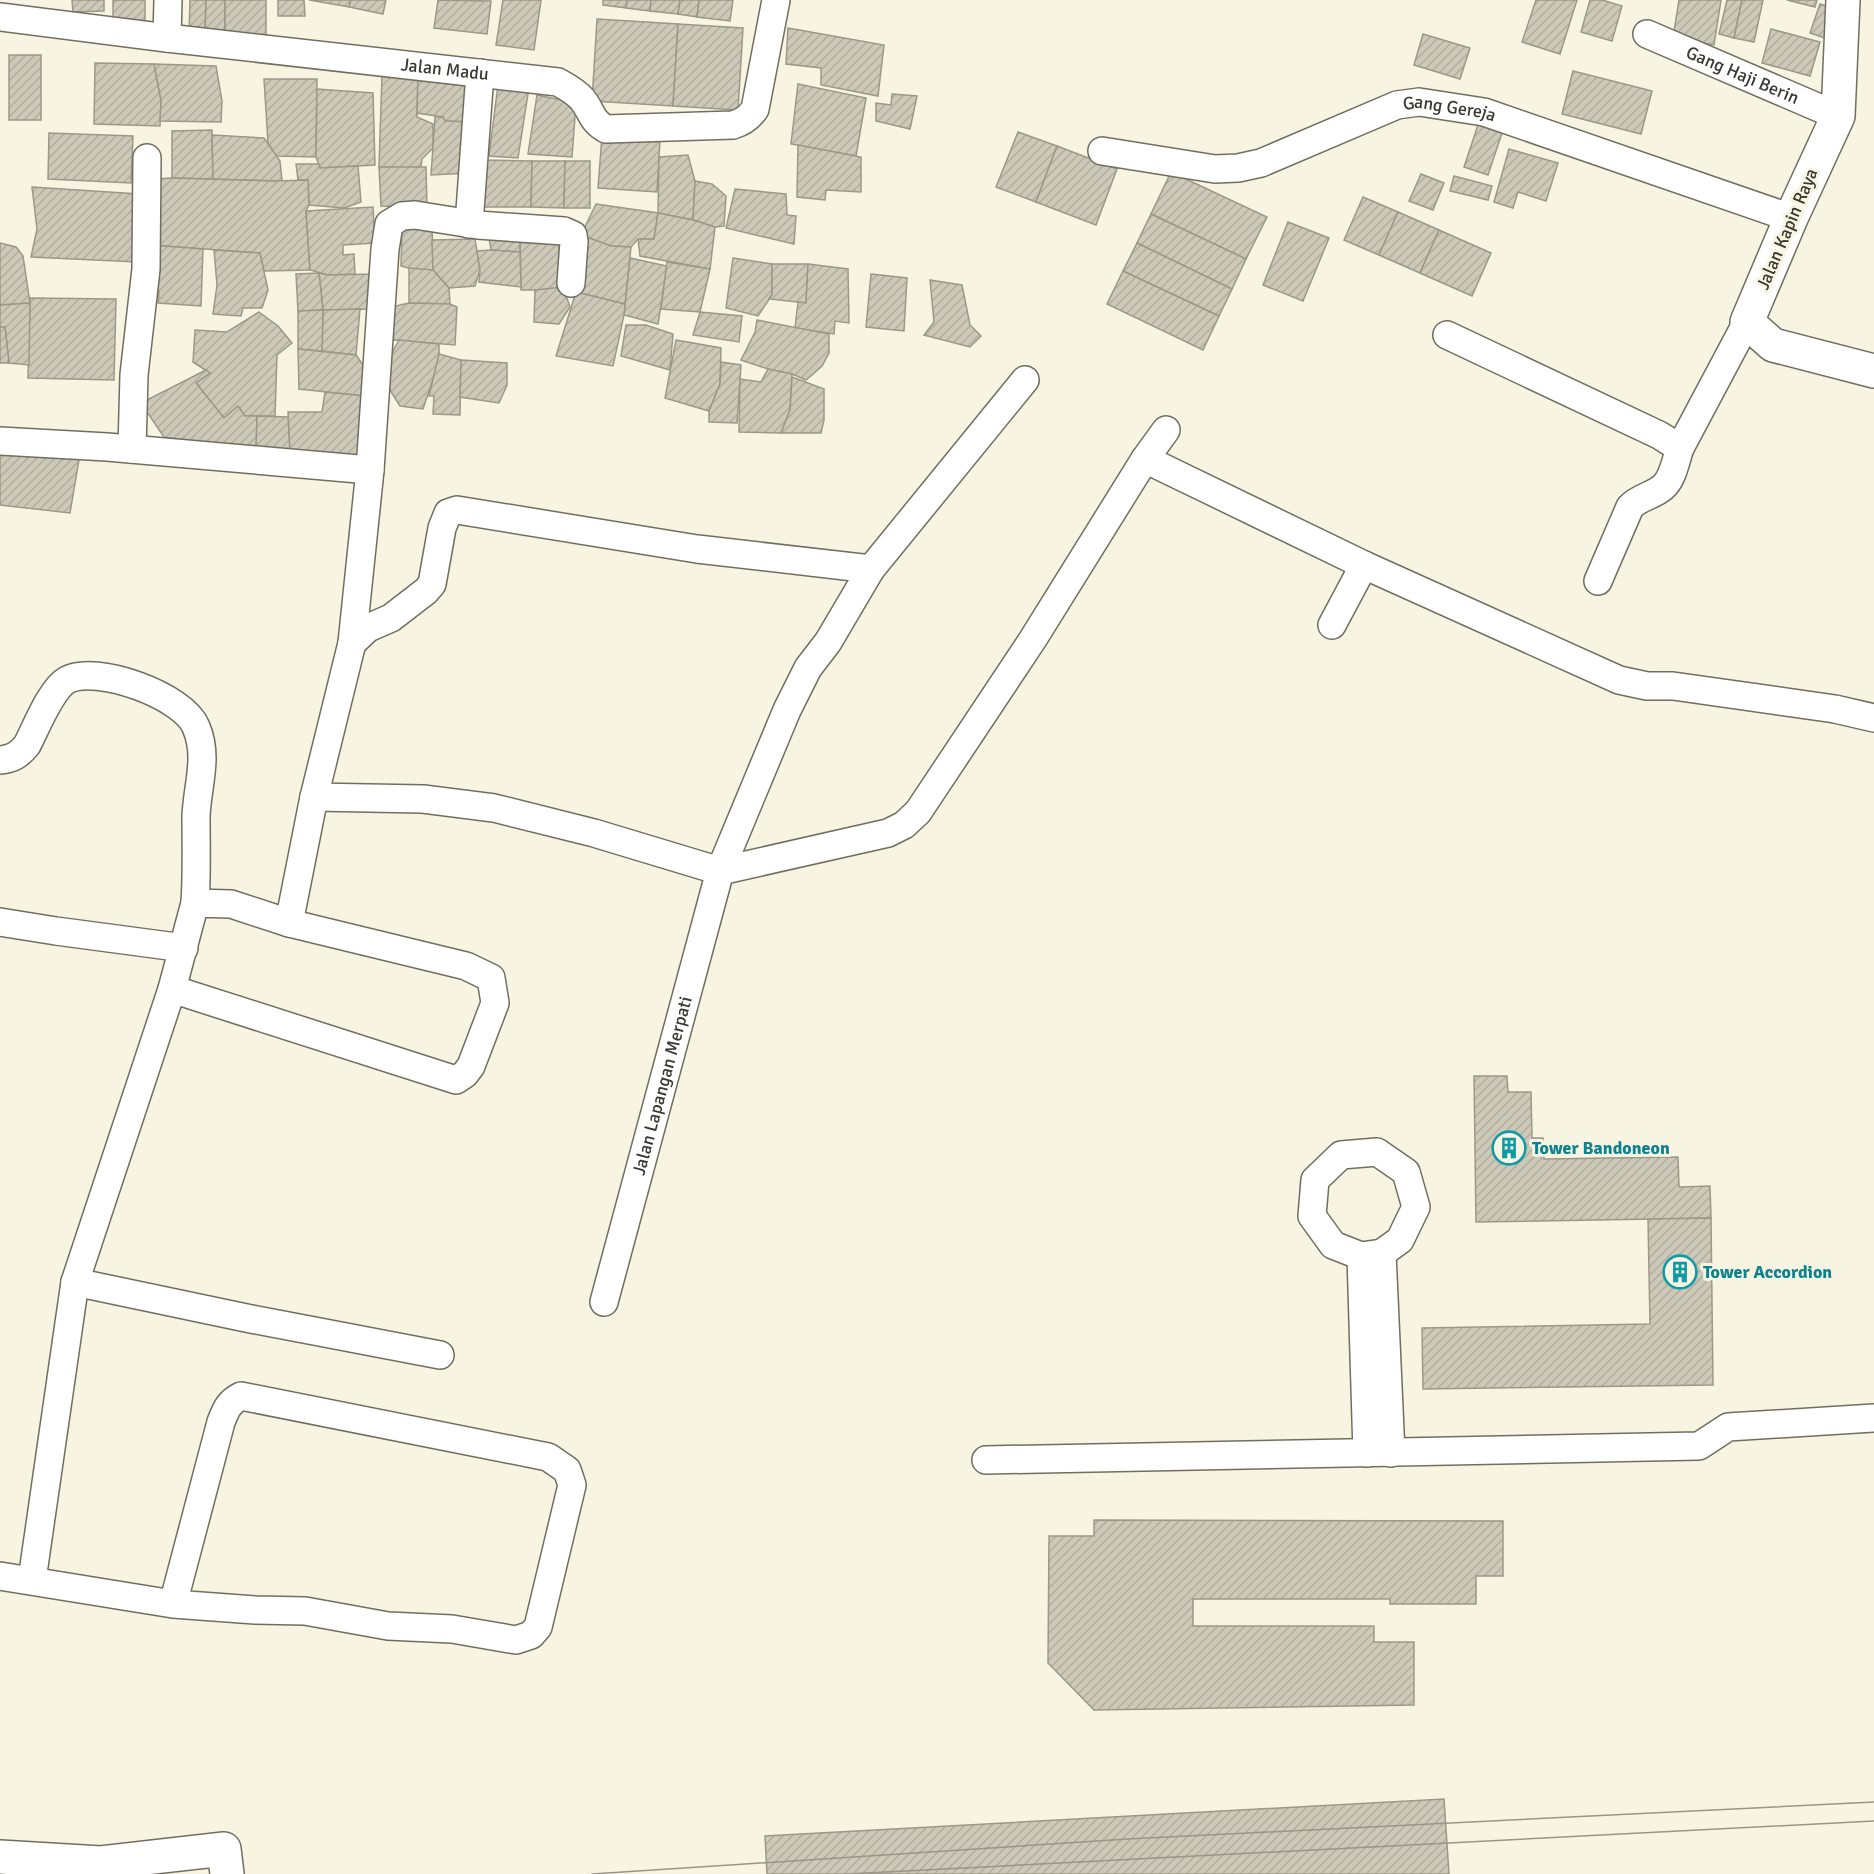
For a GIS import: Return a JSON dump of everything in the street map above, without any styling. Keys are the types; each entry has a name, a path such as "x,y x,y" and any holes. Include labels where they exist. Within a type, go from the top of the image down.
{"street":[{"path":"167,38 168,0"},
{"name":"Jalan Madu","path":"0,17 558,82 572,89 583,100 596,124 606,129 733,125 743,122 754,109 776,0"},
{"name":"Jalan Kapin Raya","path":"1747,322 1838,116 1843,0"},
{"name":"Gang Haji Berin","path":"1647,34 1838,116"},
{"path":"469,224 480,73"},
{"name":"Gang Gereja","path":"1102,151 1215,169 1238,168 1262,163 1397,105 1419,102 1484,112 1791,218"},
{"path":"132,448 134,375 146,269 147,158"},
{"path":"289,923 314,797 352,643 370,470 385,249 389,224 402,216 415,215 469,224 564,231 573,235 574,242 571,283"},
{"path":"1598,581 1630,507 1637,500 1663,488 1669,480 1680,448 1747,322 1773,345 1874,371"},
{"path":"1447,335 1659,435 1680,448"},
{"name":"Jalan Lapangan Merpati","path":"604,1302 720,871 787,710 808,668 828,642 871,569 1025,380"},
{"path":"314,797 423,799 494,808 572,827 720,871 888,833 904,825 918,812 1033,639 1166,429"},
{"path":"0,441 132,448 370,470"},
{"path":"1145,459 1364,565 1619,680 1647,686 1673,686 1835,709 1874,718"},
{"path":"352,643 368,628 391,618 432,584 442,528 448,513 458,510 697,549 871,569"},
{"path":"1332,625 1364,565"},
{"path":"0,760 13,758 21,753 56,690 66,680 90,676 137,685 161,696 184,711 196,725 202,748 202,770 196,814 195,903 172,989 75,1282 32,1580"},
{"path":"172,989 456,1080 471,1066 495,1003 491,978 466,966 289,923 231,904 195,903"},
{"path":"0,922 184,948"},
{"path":"1372,1254 1379,1453"},
{"path":"75,1282 440,1355"},
{"path":"0,1576 173,1604 305,1611 388,1626 452,1629 516,1640 531,1635 538,1627 572,1485 567,1470 548,1457 241,1396 226,1407 221,1422 173,1604"},
{"path":"986,1460 1699,1446 1728,1427 1874,1419"},
{"path":"0,1857 101,1863 226,1861"}],"building":[{"path":"72,0 104,0 104,11 73,12"},
{"path":"113,0 145,0 145,28 113,28"},
{"path":"190,0 206,0 205,35 189,35"},
{"path":"206,0 225,0 225,35 205,35"},
{"path":"225,0 266,0 266,36 225,35"},
{"path":"278,0 304,0 305,16 278,16"},
{"path":"309,0 351,0 349,7"},
{"path":"351,0 386,0 383,14 349,7"},
{"path":"438,0 491,1 487,34 434,28"},
{"path":"503,0 541,0 534,50 496,45"},
{"path":"603,0 627,0 626,8 603,5"},
{"path":"627,0 651,0 650,11 626,8"},
{"path":"651,0 680,0 678,14 650,11"},
{"path":"680,0 699,0 697,17 678,14"},
{"path":"699,0 733,0 730,21 697,17"},
{"path":"1536,0 1577,0 1560,54 1522,42"},
{"path":"1590,0 1602,0 1622,6 1612,41 1581,32"},
{"path":"1679,0 1721,0 1714,45 1673,38"},
{"path":"1727,0 1742,0 1734,38 1719,34"},
{"path":"1742,0 1763,0 1754,42 1734,38"},
{"path":"1787,0 1817,0 1815,7"},
{"path":"1820,4 1834,8 1825,38 1810,33"},
{"path":"597,19 678,24 673,106 592,101"},
{"path":"678,24 743,28 738,110 673,106"},
{"path":"788,28 884,45 878,96 821,85 821,68 786,64"},
{"path":"1771,29 1820,42 1810,76 1762,63"},
{"path":"1423,34 1470,48 1460,79 1414,65"},
{"path":"9,55 41,55 41,120 9,120"},
{"path":"95,63 154,64 161,100 160,126 94,124"},
{"path":"154,64 216,66 222,101 221,122 160,121 161,100"},
{"path":"1573,71 1652,91 1641,134 1562,114"},
{"path":"382,74 418,75 417,117 433,124 433,148 422,159 421,166 379,167"},
{"path":"418,75 471,82 470,122 445,121 443,117 417,113"},
{"path":"499,77 530,81 518,158 489,156"},
{"path":"264,79 317,79 316,157 276,156 268,143"},
{"path":"798,84 866,98 856,156 791,144"},
{"path":"317,89 373,93 375,165 320,168 316,157"},
{"path":"892,94 917,96 910,129 876,121 876,103 891,105"},
{"path":"537,95 576,103 572,157 528,154"},
{"path":"1481,116 1505,124 1488,175 1464,167"},
{"path":"435,117 443,117 445,121 470,122 469,173 431,175"},
{"path":"212,130 213,179 172,178 172,131"},
{"path":"1018,132 1057,146 1036,202 996,187"},
{"path":"49,133 133,136 131,183 48,179"},
{"path":"212,135 264,138 280,161 282,181 213,179"},
{"path":"602,136 660,140 657,192 598,188"},
{"path":"798,145 861,157 861,192 826,190 825,200 797,197"},
{"path":"1057,146 1117,169 1096,225 1036,202"},
{"path":"1509,149 1558,163 1546,201 1518,192 1513,208 1494,202"},
{"path":"688,155 695,181 693,220 658,213 659,157"},
{"path":"480,160 532,161 531,207 479,207"},
{"path":"532,161 565,161 564,208 531,207"},
{"path":"565,161 590,161 590,208 564,208"},
{"path":"296,164 319,164 320,168 358,166 361,202 344,208 309,205 308,180 298,180"},
{"path":"379,167 426,167 427,208 381,206"},
{"path":"1171,172 1267,217 1246,259 1151,214"},
{"path":"1421,174 1444,183 1433,210 1409,201"},
{"path":"1454,176 1492,186 1488,200 1450,191"},
{"path":"154,179 308,180 309,205 306,211 310,270 264,271 260,253 151,245"},
{"path":"695,181 712,184 726,196 724,226 715,227 693,220"},
{"path":"32,187 139,194 137,262 31,257 37,229"},
{"path":"735,189 786,194 787,215 796,216 794,244 726,228"},
{"path":"1363,197 1398,212 1379,255 1344,240"},
{"path":"596,204 658,213 654,239 638,239 631,247 611,246 581,235"},
{"path":"373,207 375,243 343,245 343,255 354,254 355,274 328,275 310,270 306,211"},
{"path":"1398,212 1439,230 1420,273 1379,255"},
{"path":"658,213 715,227 710,269 640,256 638,239 654,239"},
{"path":"1151,214 1246,259 1232,289 1137,243"},
{"path":"1288,222 1329,238 1303,301 1263,285"},
{"path":"402,223 432,223 433,270 419,271 401,266"},
{"path":"1439,230 1491,253 1472,296 1420,273"},
{"path":"488,232 520,234 520,252 491,250"},
{"path":"520,234 558,236 563,287 548,290 521,290"},
{"path":"581,235 611,246 631,247 625,304 576,292"},
{"path":"475,239 480,270 475,286 449,288 433,270 432,240"},
{"path":"0,243 16,247 23,256 30,303 0,305"},
{"path":"1137,243 1232,289 1219,316 1123,271"},
{"path":"151,245 203,249 201,306 158,303 159,292 148,291"},
{"path":"214,250 260,253 268,290 262,308 243,308 241,316 213,314 217,285"},
{"path":"477,251 520,252 521,287 479,282"},
{"path":"630,258 667,266 658,324 624,315"},
{"path":"733,258 772,264 772,295 758,316 726,308"},
{"path":"667,262 710,269 700,312 661,309"},
{"path":"772,264 808,264 806,303 769,299 772,295"},
{"path":"808,264 848,269 849,323 835,321 834,334 795,328 798,302 806,303"},
{"path":"409,268 433,270 449,288 450,304 409,303"},
{"path":"1123,271 1219,316 1203,350 1107,304"},
{"path":"319,273 328,275 375,274 375,309 323,310"},
{"path":"319,273 323,310 298,311 296,274"},
{"path":"871,274 907,278 904,331 866,327"},
{"path":"930,280 962,285 970,325 981,336 970,347 924,335 934,322"},
{"path":"563,287 570,307 559,324 534,322 535,290"},
{"path":"576,292 625,304 613,366 556,356"},
{"path":"30,298 116,299 114,380 28,378"},
{"path":"30,303 29,365 9,363 5,327 0,327 0,305"},
{"path":"409,303 450,304 457,307 455,345 394,340 391,307"},
{"path":"360,309 356,355 322,351 323,310"},
{"path":"323,310 322,351 298,349 298,311"},
{"path":"259,312 278,326 292,343 277,355 275,416 245,416 238,406 224,418 196,383 210,373 193,362 195,330 227,332"},
{"path":"700,312 742,316 739,342 693,335"},
{"path":"757,320 829,334 829,353 822,366 806,380 741,360 755,332"},
{"path":"626,325 646,325 673,334 670,370 621,356"},
{"path":"0,327 5,327 9,363 0,363"},
{"path":"399,340 439,344 439,361 423,409 400,406 380,374"},
{"path":"676,340 721,348 720,384 709,411 665,398"},
{"path":"298,349 356,355 363,365 369,367 365,396 299,389"},
{"path":"439,354 461,360 460,415 433,414 434,396 429,396"},
{"path":"461,360 507,363 507,385 499,403 460,397"},
{"path":"721,362 741,365 737,423 709,422 709,411 720,384"},
{"path":"768,369 792,374 790,410 781,433 739,432 740,379 761,382"},
{"path":"206,370 210,373 196,383 224,418 238,406 245,416 257,416 256,451 164,437 141,403"},
{"path":"792,377 824,389 824,420 821,433 781,433 790,410"},
{"path":"325,392 365,396 357,460 290,454 288,412 322,412"},
{"path":"257,416 288,417 290,454 256,451"},
{"path":"0,444 81,448 70,513 0,505"},
{"name":"Tower Bandoneon","path":"1474,1076 1507,1076 1508,1092 1531,1092 1532,1138 1543,1138 1544,1159 1678,1157 1679,1187 1710,1186 1711,1218 1476,1222"},
{"name":"Tower Accordion","path":"1711,1218 1713,1385 1423,1389 1422,1328 1650,1324 1648,1219"},
{"path":"1094,1520 1503,1521 1503,1576 1476,1576 1476,1604 1390,1604 1390,1599 1193,1599 1193,1626 1374,1626 1374,1642 1414,1642 1414,1705 1094,1710 1048,1663 1049,1536 1094,1536"},
{"path":"1444,1799 1449,1874 767,1874 765,1836"}],"tram line":[{"path":"592,1874 1128,1839 1874,1802"},
{"path":"847,1874 1874,1821"}],"place":[{"name":"Tower Bandoneon","path":"1509,1148"},
{"name":"Tower Accordion","path":"1680,1272"}]}
